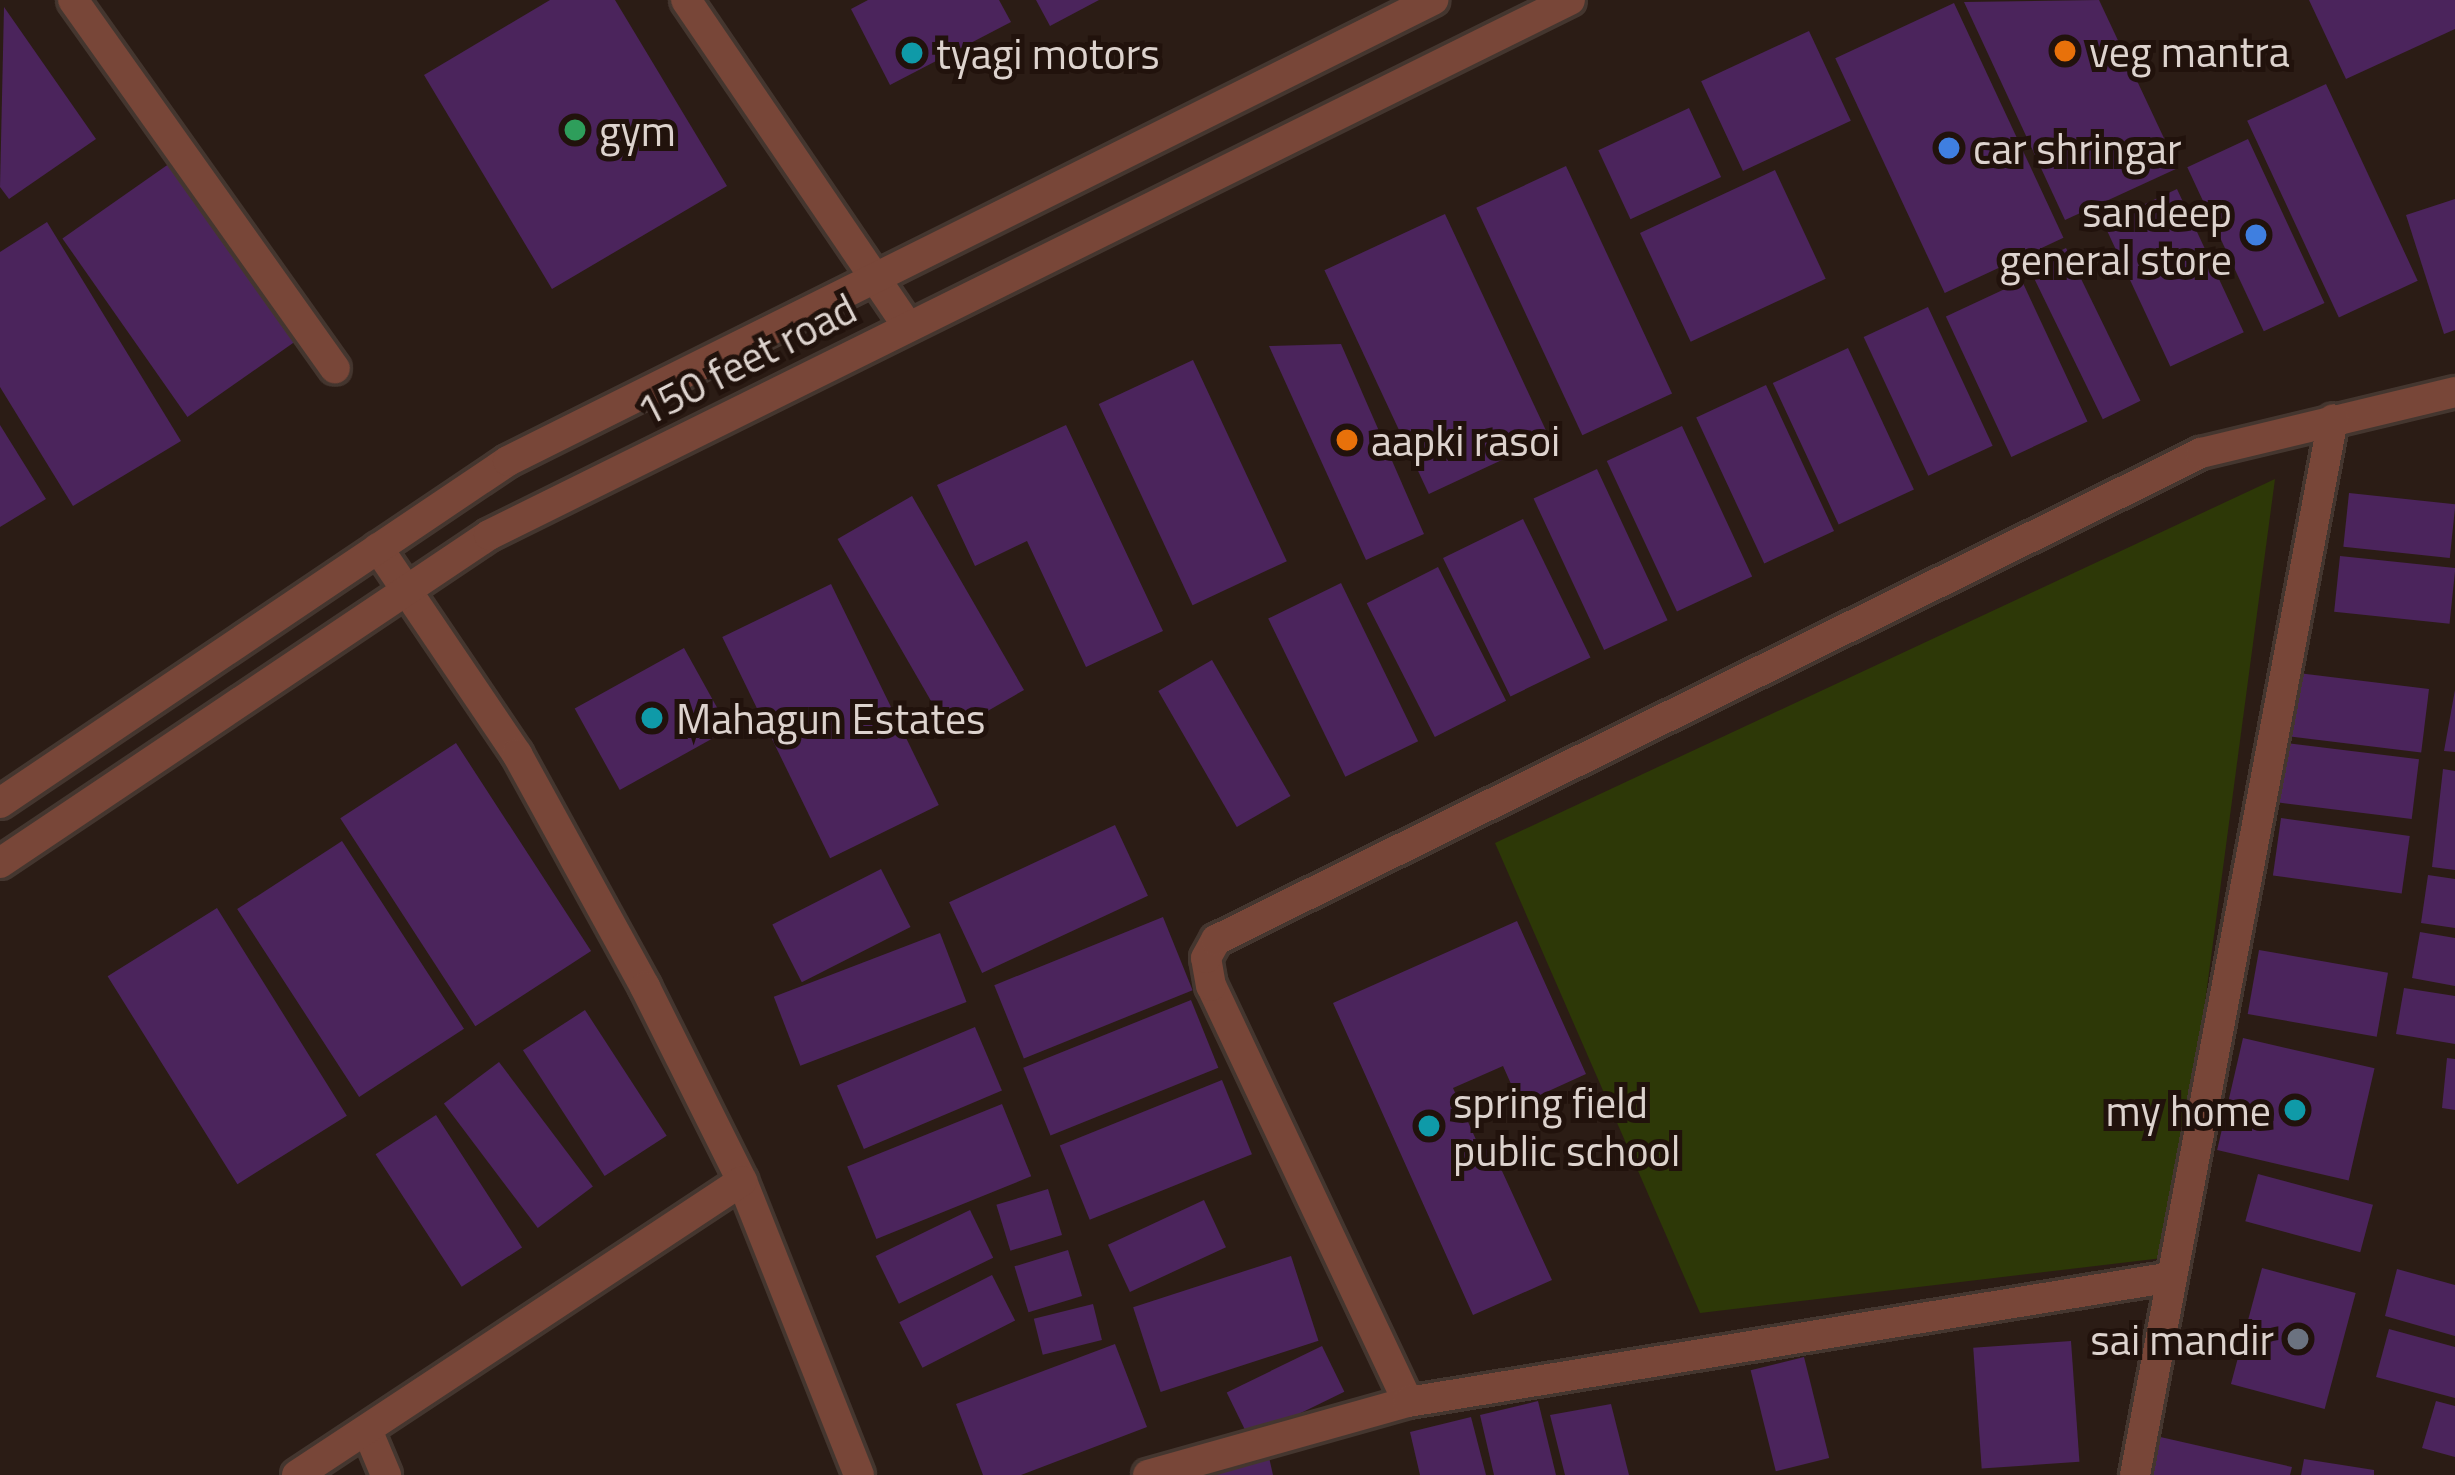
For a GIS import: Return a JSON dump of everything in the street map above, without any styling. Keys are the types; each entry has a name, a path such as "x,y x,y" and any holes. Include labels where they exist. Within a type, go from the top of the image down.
{"street":[{"path":"73,0 335,368"},
{"path":"686,0 907,325"},
{"name":"150 feet road","path":"0,803 508,461 1433,0"},
{"name":"150 feet road","path":"0,863 489,535 1570,0"},
{"path":"1408,1402 1210,986 1206,958 1216,940 2201,453 2455,392"},
{"path":"2135,1475 2333,419"},
{"path":"378,548 411,588 560,832 742,1181 859,1475"},
{"path":"297,1475 742,1181"},
{"path":"1148,1475 1408,1402 2172,1277"},
{"path":"368,1432 386,1475"}],"green space":[{"path":"2275,479 2171,1257 1700,1313 1495,843"}],"building":[{"name":"gym","path":"550,0 615,0 727,186 552,289 424,75"},
{"name":"tyagi motors","path":"868,0 999,0 1011,22 890,85 851,9"},
{"path":"1036,0 1099,0 1050,26"},
{"path":"2099,0 2178,168 2065,220 1964,2"},
{"path":"2309,0 2455,0 2455,29 2346,79"},
{"name":"car shringar","path":"1954,3 2063,238 1945,293 1835,58"},
{"path":"4,7 96,139 9,199 0,187"},
{"path":"1809,31 1851,121 1743,171 1701,81"},
{"path":"2326,84 2418,281 2339,317 2247,121"},
{"path":"1689,108 1721,177 1630,219 1598,150"},
{"name":"sandeep general store","path":"2248,139 2324,303 2264,331 2187,167"},
{"path":"173,161 298,340 187,417 62,238"},
{"path":"1566,166 1672,393 1582,435 1476,208"},
{"path":"1775,170 1826,279 1691,342 1640,233"},
{"path":"2177,189 2244,332 2170,366 2104,223"},
{"path":"2455,199 2455,330 2444,334 2406,215"},
{"path":"1445,214 1549,438 1429,494 1324,270"},
{"path":"47,222 181,441 73,506 0,387 0,252"},
{"path":"2066,248 2141,401 2103,419 2028,266"},
{"path":"2022,281 2088,421 2011,457 1946,316"},
{"path":"1928,307 1993,446 1928,476 1864,337"},
{"name":"aapki rasoi","path":"1341,344 1424,534 1366,560 1269,346"},
{"path":"1848,348 1914,489 1839,524 1773,383"},
{"path":"1193,360 1287,561 1193,605 1099,404"},
{"path":"1766,385 1834,531 1764,563 1696,418"},
{"path":"0,425 46,499 0,527"},
{"path":"1066,425 1163,631 1086,667 1027,541 975,566 937,485"},
{"path":"1682,426 1752,576 1677,612 1607,461"},
{"path":"1597,469 1668,620 1604,650 1534,499"},
{"path":"2349,493 2455,504 2450,558 2343,547"},
{"path":"912,496 1024,690 950,733 838,539"},
{"path":"1523,519 1591,657 1511,696 1443,558"},
{"path":"2340,556 2455,568 2450,624 2334,612"},
{"path":"1438,567 1506,701 1435,737 1367,603"},
{"path":"1341,583 1418,741 1345,777 1268,619"},
{"path":"831,584 939,805 830,858 722,637"},
{"name":"Mahagun Estates","path":"684,648 729,729 620,790 575,709"},
{"path":"1212,660 1290,796 1237,827 1158,691"},
{"path":"2298,673 2429,689 2421,753 2290,737"},
{"path":"2455,690 2455,752 2444,751"},
{"path":"456,743 591,951 475,1026 340,818"},
{"path":"2286,743 2419,759 2412,819 2279,803"},
{"path":"2443,769 2455,771 2455,870 2432,867"},
{"path":"2281,818 2410,836 2402,894 2273,875"},
{"path":"1115,825 1148,896 982,973 949,902"},
{"path":"342,841 464,1029 359,1097 237,909"},
{"path":"881,869 911,927 802,982 772,924"},
{"path":"2428,875 2455,879 2455,928 2421,923"},
{"path":"217,908 347,1116 237,1184 108,976"},
{"path":"1163,917 1193,990 1024,1058 994,985"},
{"name":"spring field public school","path":"1517,921 1586,1074 1520,1104 1503,1066 1453,1088 1481,1151 1491,1147 1552,1280 1473,1315 1333,1003"},
{"path":"2420,932 2455,938 2455,986 2412,978"},
{"path":"940,933 967,1002 800,1066 774,997"},
{"path":"2259,950 2388,973 2377,1037 2248,1014"},
{"path":"2404,988 2455,996 2455,1044 2396,1034"},
{"path":"1191,1000 1218,1068 1051,1135 1023,1068"},
{"path":"585,1010 667,1136 605,1176 523,1050"},
{"path":"975,1027 1002,1091 864,1149 837,1086"},
{"name":"my home","path":"2243,1038 2375,1068 2349,1180 2217,1150"},
{"path":"2447,1058 2455,1059 2455,1110 2442,1108"},
{"path":"499,1062 593,1187 538,1228 444,1104"},
{"path":"1222,1080 1252,1154 1090,1220 1060,1146"},
{"path":"1002,1104 1031,1176 876,1239 847,1167"},
{"path":"436,1115 522,1248 462,1287 376,1154"},
{"path":"2258,1174 2373,1205 2360,1252 2245,1221"},
{"path":"1048,1189 1062,1235 1010,1251 996,1205"},
{"path":"1204,1200 1226,1247 1130,1292 1108,1245"},
{"path":"970,1210 993,1258 899,1304 876,1256"},
{"path":"1068,1250 1082,1296 1028,1312 1014,1266"},
{"path":"1291,1256 1319,1341 1161,1392 1133,1307"},
{"name":"sai mandir","path":"2262,1268 2356,1293 2325,1409 2231,1384"},
{"path":"2397,1269 2455,1285 2455,1336 2385,1316"},
{"path":"992,1275 1015,1320 922,1368 899,1322"},
{"path":"1093,1304 1102,1340 1043,1355 1034,1319"},
{"path":"2389,1329 2455,1347 2455,1398 2376,1377"},
{"path":"2071,1341 2079,1462 1982,1469 1973,1348"},
{"path":"1115,1344 1147,1427 1021,1475 983,1475 956,1404"},
{"path":"1322,1346 1344,1392 1249,1438 1227,1392"},
{"path":"1804,1357 1829,1458 1776,1471 1751,1370"},
{"path":"1538,1401 1556,1475 1494,1475 1480,1415"},
{"path":"2436,1401 2455,1406 2455,1457 2422,1448"},
{"path":"1611,1404 1629,1475 1565,1475 1550,1415"},
{"path":"1471,1417 1486,1475 1420,1475 1410,1432"},
{"path":"2156,1436 2292,1467 2290,1475 2147,1475"},
{"path":"1268,1453 1273,1475 1198,1475"},
{"path":"2304,1459 2374,1470 2374,1475 2301,1475"}],"place":[{"name":"veg mantra","path":"2065,51"},
{"name":"tyagi motors","path":"912,53"},
{"name":"gym","path":"575,130"},
{"name":"car shringar","path":"1949,148"},
{"name":"sandeep general store","path":"2256,235"},
{"name":"aapki rasoi","path":"1347,440"},
{"name":"Mahagun Estates","path":"652,718"},
{"name":"my home","path":"2295,1110"},
{"name":"spring field public school","path":"1429,1126"},
{"name":"sai mandir","path":"2298,1339"}]}
